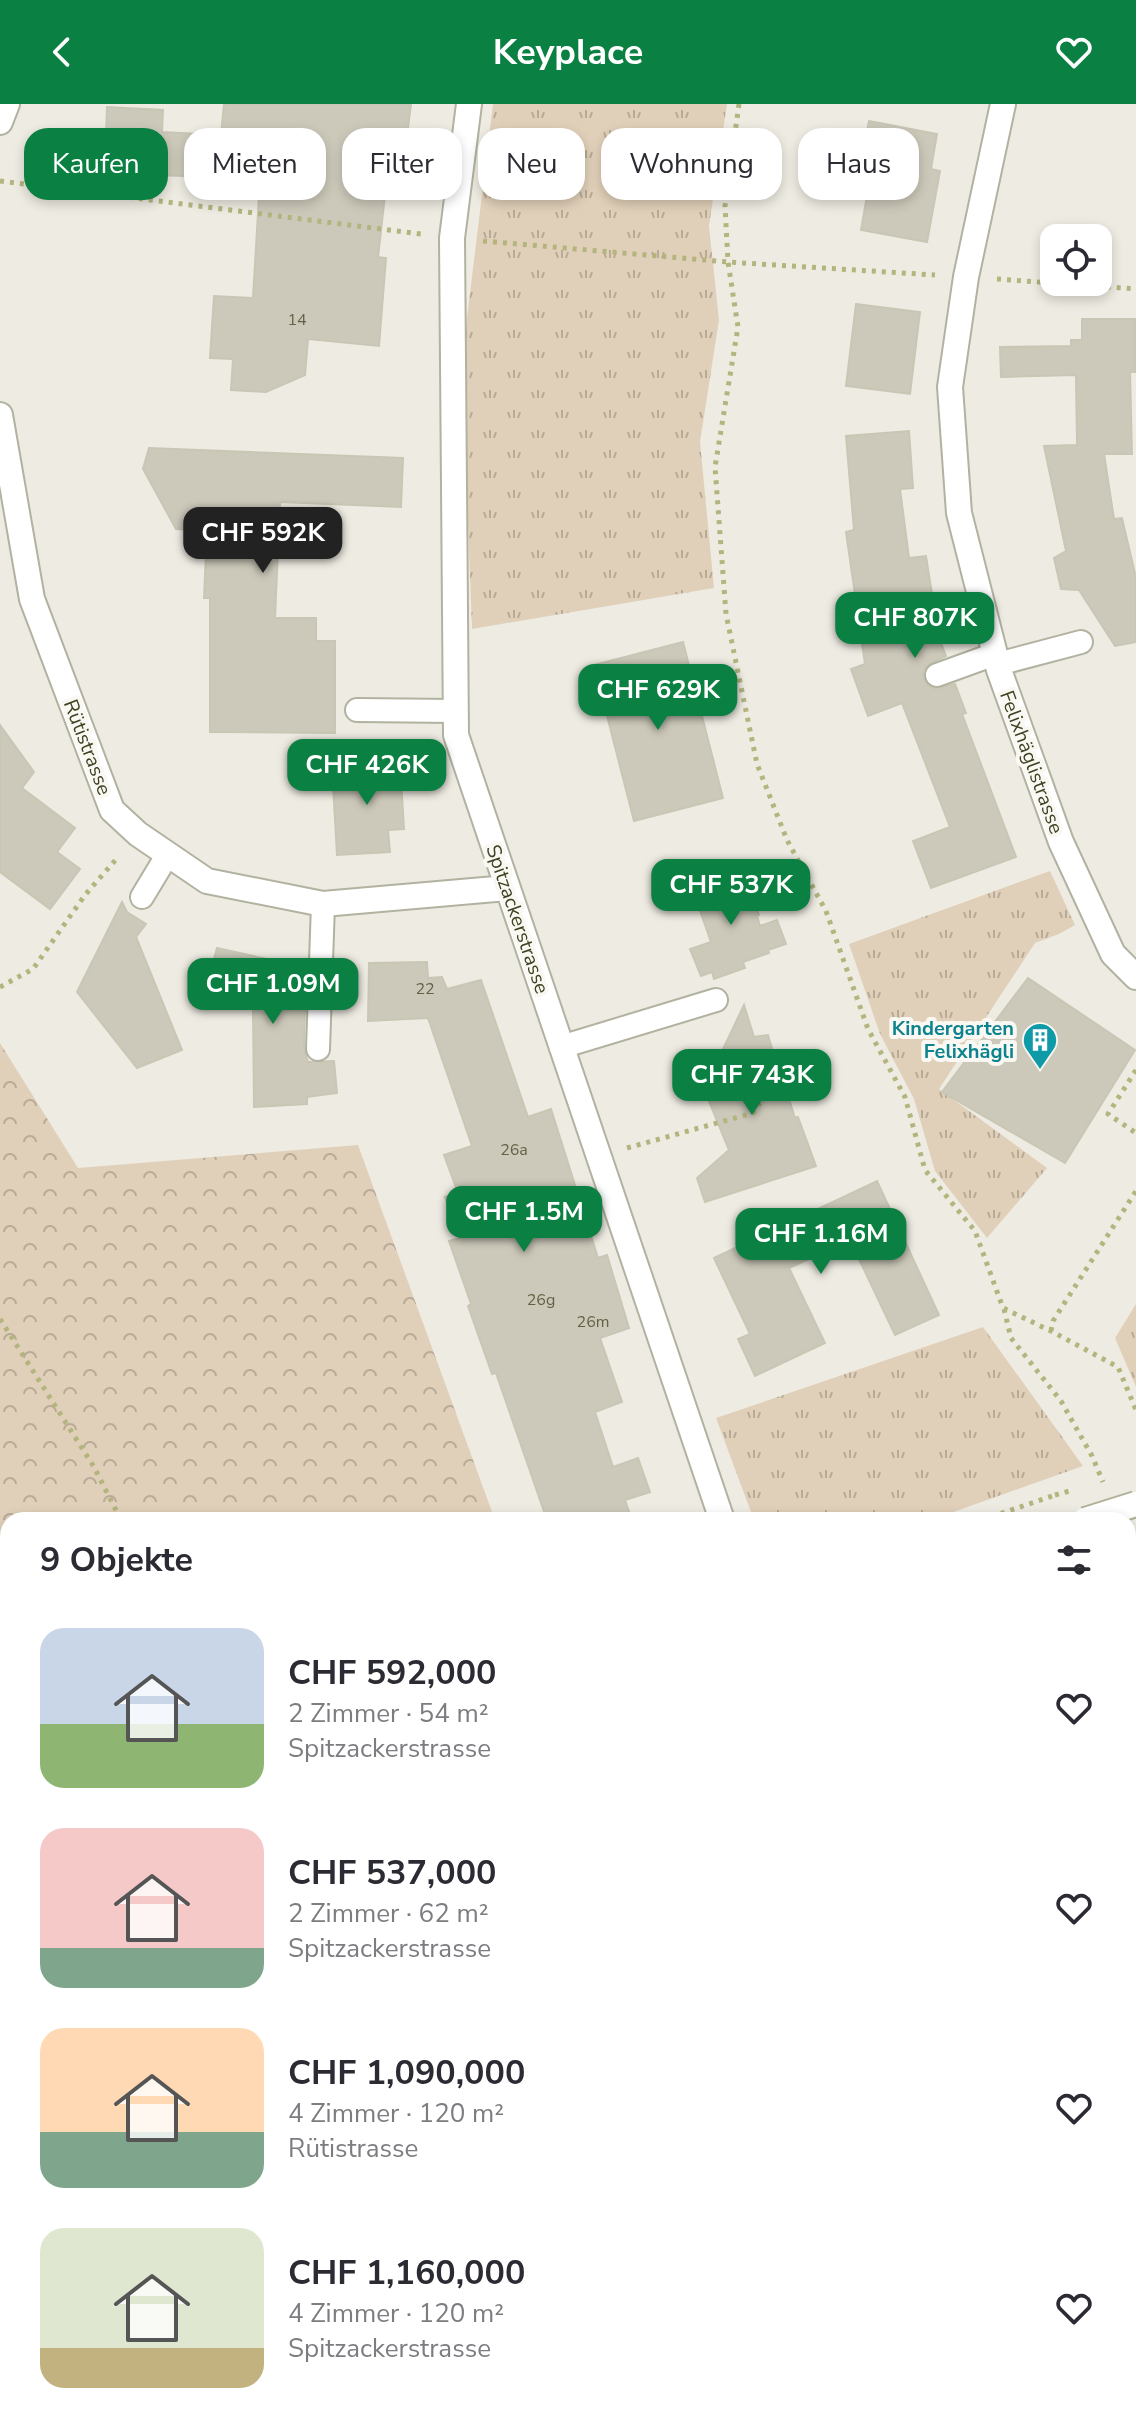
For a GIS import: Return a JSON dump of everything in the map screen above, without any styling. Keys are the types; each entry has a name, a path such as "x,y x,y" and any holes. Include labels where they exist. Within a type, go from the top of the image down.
{"street":[{"path":"0,122 7,104"},
{"name":"Spitzackerstrasse","path":"469,104 452,238 456,735 719,1512"},
{"name":"Felixhäglistrasse","path":"1003,104 966,277 950,387 959,513 996,659 1061,842 1113,954 1136,977"},
{"name":"Rütistrasse","path":"0,415 2,442 32,599 112,810 138,834 207,881 323,904 507,888"},
{"path":"1110,1512 1136,1504"}],"lane":[{"path":"937,675 996,659 1081,642"},
{"path":"357,710 455,711"},
{"path":"142,897 168,854"},
{"path":"318,1049 323,904"},
{"path":"561,1047 716,1000"}],"path":[{"path":"739,104 725,206 728,262 738,327 715,467 726,614 757,764 787,840 826,911 868,1029 905,1097 925,1170 975,1231 1011,1338 1061,1401 1092,1456 1108,1494"},
{"path":"0,181 452,238 728,262"},
{"path":"0,987 33,969 85,895 138,834"},
{"path":"1136,1070 1108,1114 1136,1133"},
{"path":"598,1156 753,1113 760,1103"},
{"path":"1051,1331 1053,1321 1136,1191"},
{"path":"1003,1308 1118,1367 1136,1410"},
{"path":"0,1319 94,1467 117,1512"},
{"path":"1005,1512 1055,1495"}],"green space":[{"path":"493,104 727,104 723,128 601,128 601,200 713,200 709,226 719,320 700,442 714,588 472,629 462,359 481,200 585,200 585,128 490,128"},
{"path":"1050,871 1075,925 1035,943 939,1089 1047,1168 987,1238 935,1171 914,1099 880,1034 849,944"},
{"path":"0,1043 78,1168 358,1145 492,1512 0,1512"},
{"path":"1136,1304 1136,1387 1115,1338"},
{"path":"983,1327 1083,1466 954,1512 751,1512 716,1418"}],"building":[{"path":"224,104 411,104 408,128 342,128 342,200 384,200 378,257 386,258 379,346 308,339 305,375 266,392 231,390 233,359 210,358 214,296 253,298 259,200 326,200 326,128 222,128"},
{"path":"107,107 163,110 162,128 106,128"},
{"path":"869,121 906,128 868,128"},
{"path":"919,131 937,134 931,169 940,171 927,242 861,230 866,200 919,200"},
{"path":"168,132 184,133 184,176 168,175"},
{"path":"856,304 920,312 910,394 846,386"},
{"path":"1082,319 1135,319 1135,372 1130,372 1132,454 1104,454 1114,519 1122,518 1136,578 1136,642 1115,646 1079,590 1061,589 1054,558 1066,551 1044,446 1077,445 1076,375 1001,377 1000,347 1071,346 1071,340 1082,340"},
{"path":"909,431 913,488 900,489 909,558 926,556 939,638 946,656 927,665 923,672 924,679 935,689 955,684 966,713 962,714 1016,857 931,888 913,841 950,827 902,703 868,716 851,669 865,664 846,532 854,530 846,436"},
{"path":"149,448 403,458 401,507 280,502 275,618 316,618 316,641 335,641 335,733 210,732 210,598 204,598 207,530 176,529 143,469"},
{"path":"683,642 723,798 634,821 594,665"},
{"path":"0,725 34,772 22,788 75,828 57,852 80,869 50,909 0,872"},
{"path":"400,763 404,829 388,830 390,852 337,855 332,767"},
{"path":"730,872 733,880 745,876 760,926 777,920 786,944 743,962 745,968 714,979 712,972 701,976 690,949 711,942 691,885"},
{"path":"122,902 127,912 146,924 136,937 182,1050 137,1068 77,992"},
{"path":"217,948 276,961 306,960 304,1049 308,1062 334,1061 337,1093 307,1097 307,1104 254,1107 253,1006 204,997"},
{"path":"427,962 428,978 442,977 447,989 481,980 528,1117 551,1109 598,1258 607,1255 629,1328 600,1338 622,1402 595,1412 613,1467 638,1458 650,1492 625,1500 629,1512 544,1512 496,1373 492,1374 468,1306 471,1304 449,1241 460,1238 445,1197 458,1193 444,1155 472,1146 428,1018 368,1021 369,963"},
{"name":"Kindergarten Felixhägli","path":"1028,978 1135,1050 1065,1163 942,1092"},
{"path":"744,1005 754,1037 768,1035 775,1059 786,1064 781,1074 795,1118 798,1117 816,1166 705,1202 697,1178 729,1150 704,1089"},
{"path":"877,1181 939,1315 895,1335 850,1240 789,1268 825,1343 755,1376 738,1339 750,1334 714,1258"}],"place":[{"name":"Kindergarten Felixhägli","path":"1040,1071"}]}
